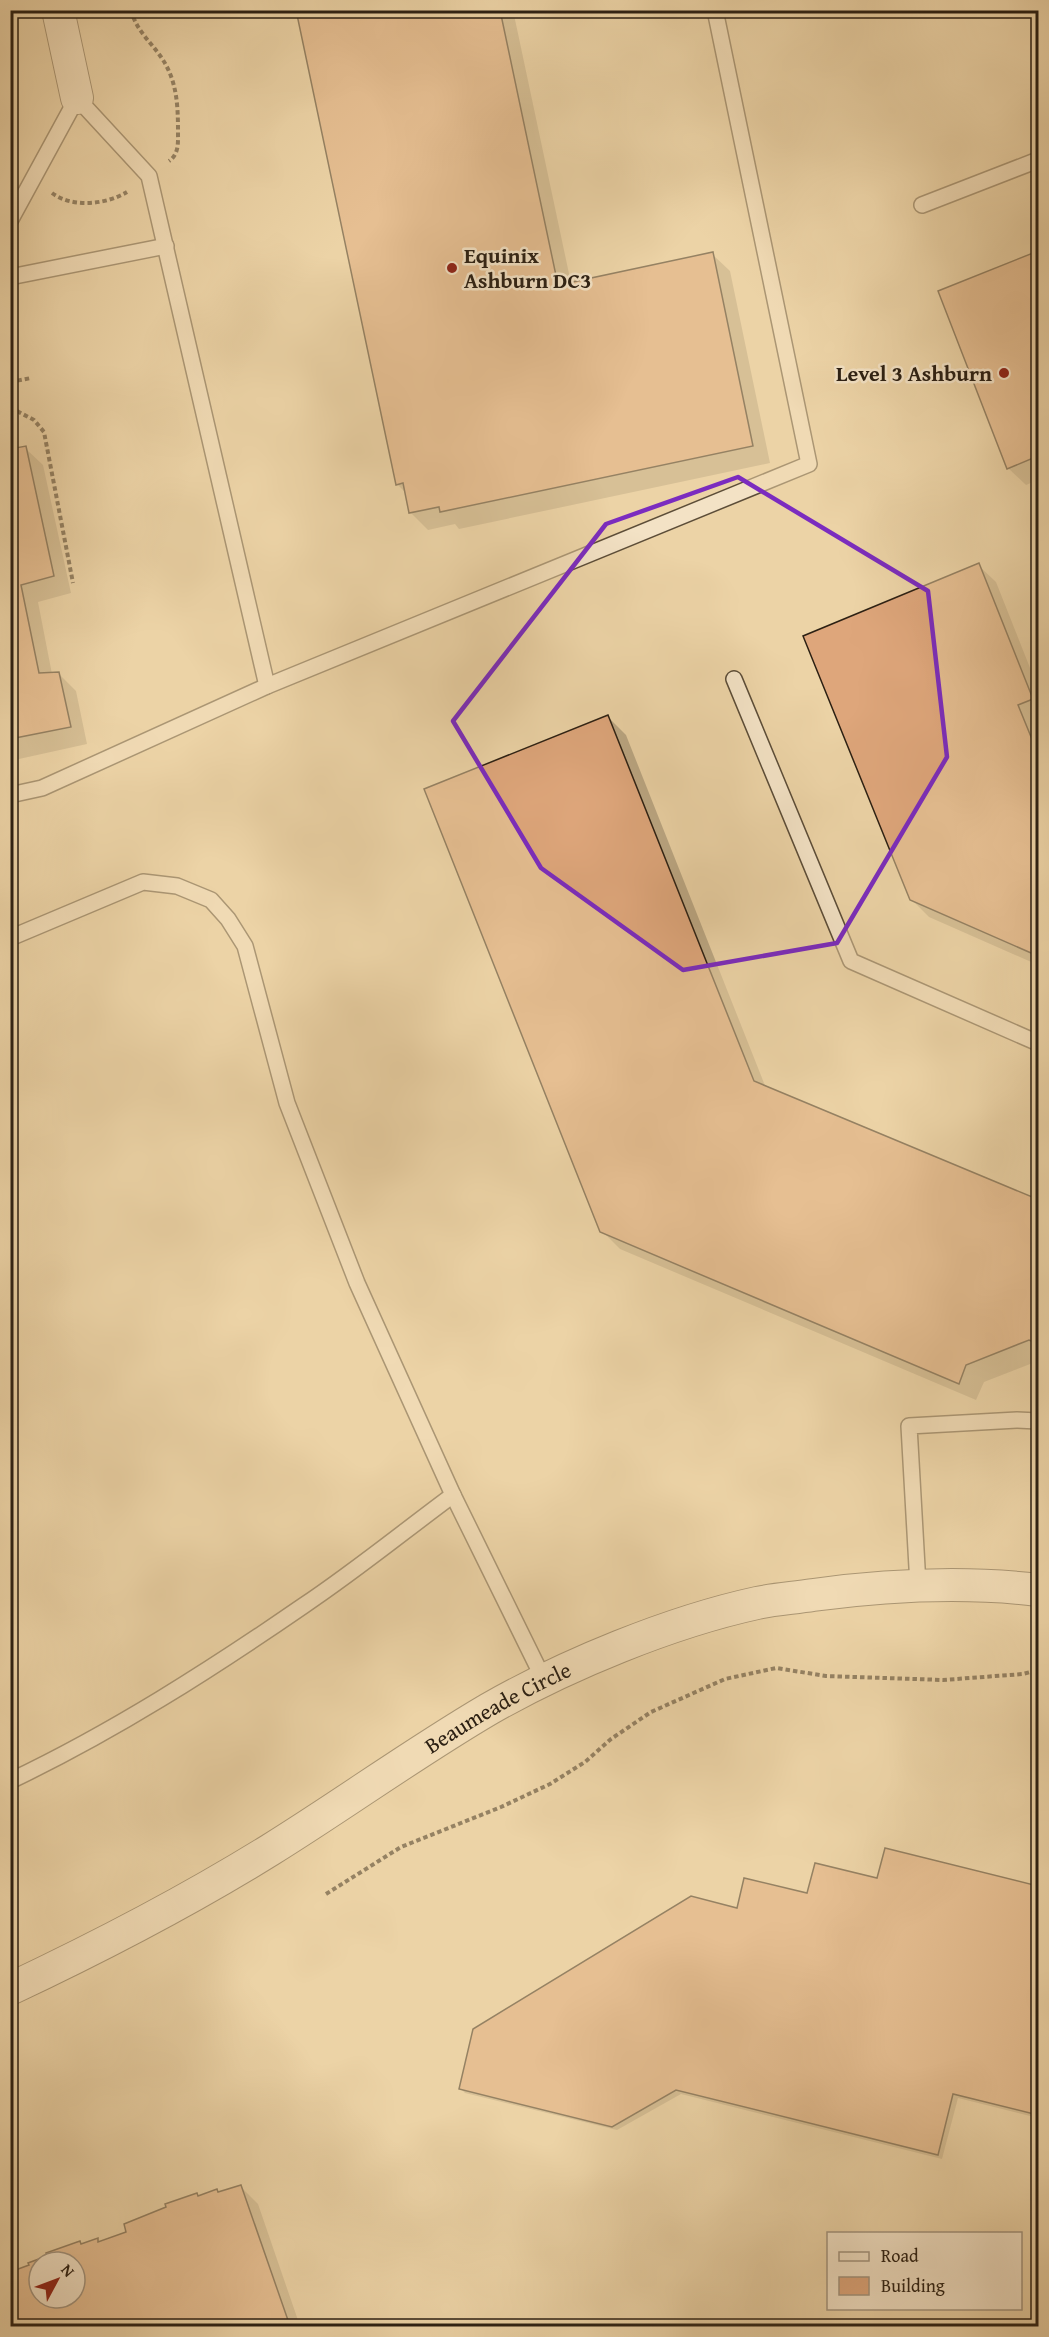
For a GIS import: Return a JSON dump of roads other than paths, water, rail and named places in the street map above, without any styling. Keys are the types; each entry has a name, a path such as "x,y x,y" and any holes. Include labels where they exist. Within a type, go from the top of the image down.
{"street":[{"path":"58,10 77,98"},
{"name":"Beaumeade Circle","path":"10,1989 172,1908 295,1834 490,1709 544,1680 617,1649 694,1620 758,1603 918,1585 994,1585 1038,1590"}],"lane":[{"path":"10,795 42,788 267,686 808,464 715,10"},
{"path":"10,221 77,98 149,176 267,686"},
{"path":"922,205 1038,160"},
{"path":"11,275 166,246"},
{"path":"734,679 851,961 1038,1043"},
{"path":"10,938 143,882 177,886 211,900 228,919 245,946 287,1103 357,1283 453,1495 544,1680"},
{"path":"918,1585 909,1426 1017,1420 1038,1421"},
{"path":"10,1781 52,1761 179,1688 305,1605 453,1495"}],"place":[{"name":"Equinix Ashburn DC3","path":"452,268"},
{"name":"Level 3 Ashburn","path":"1004,373"}]}
